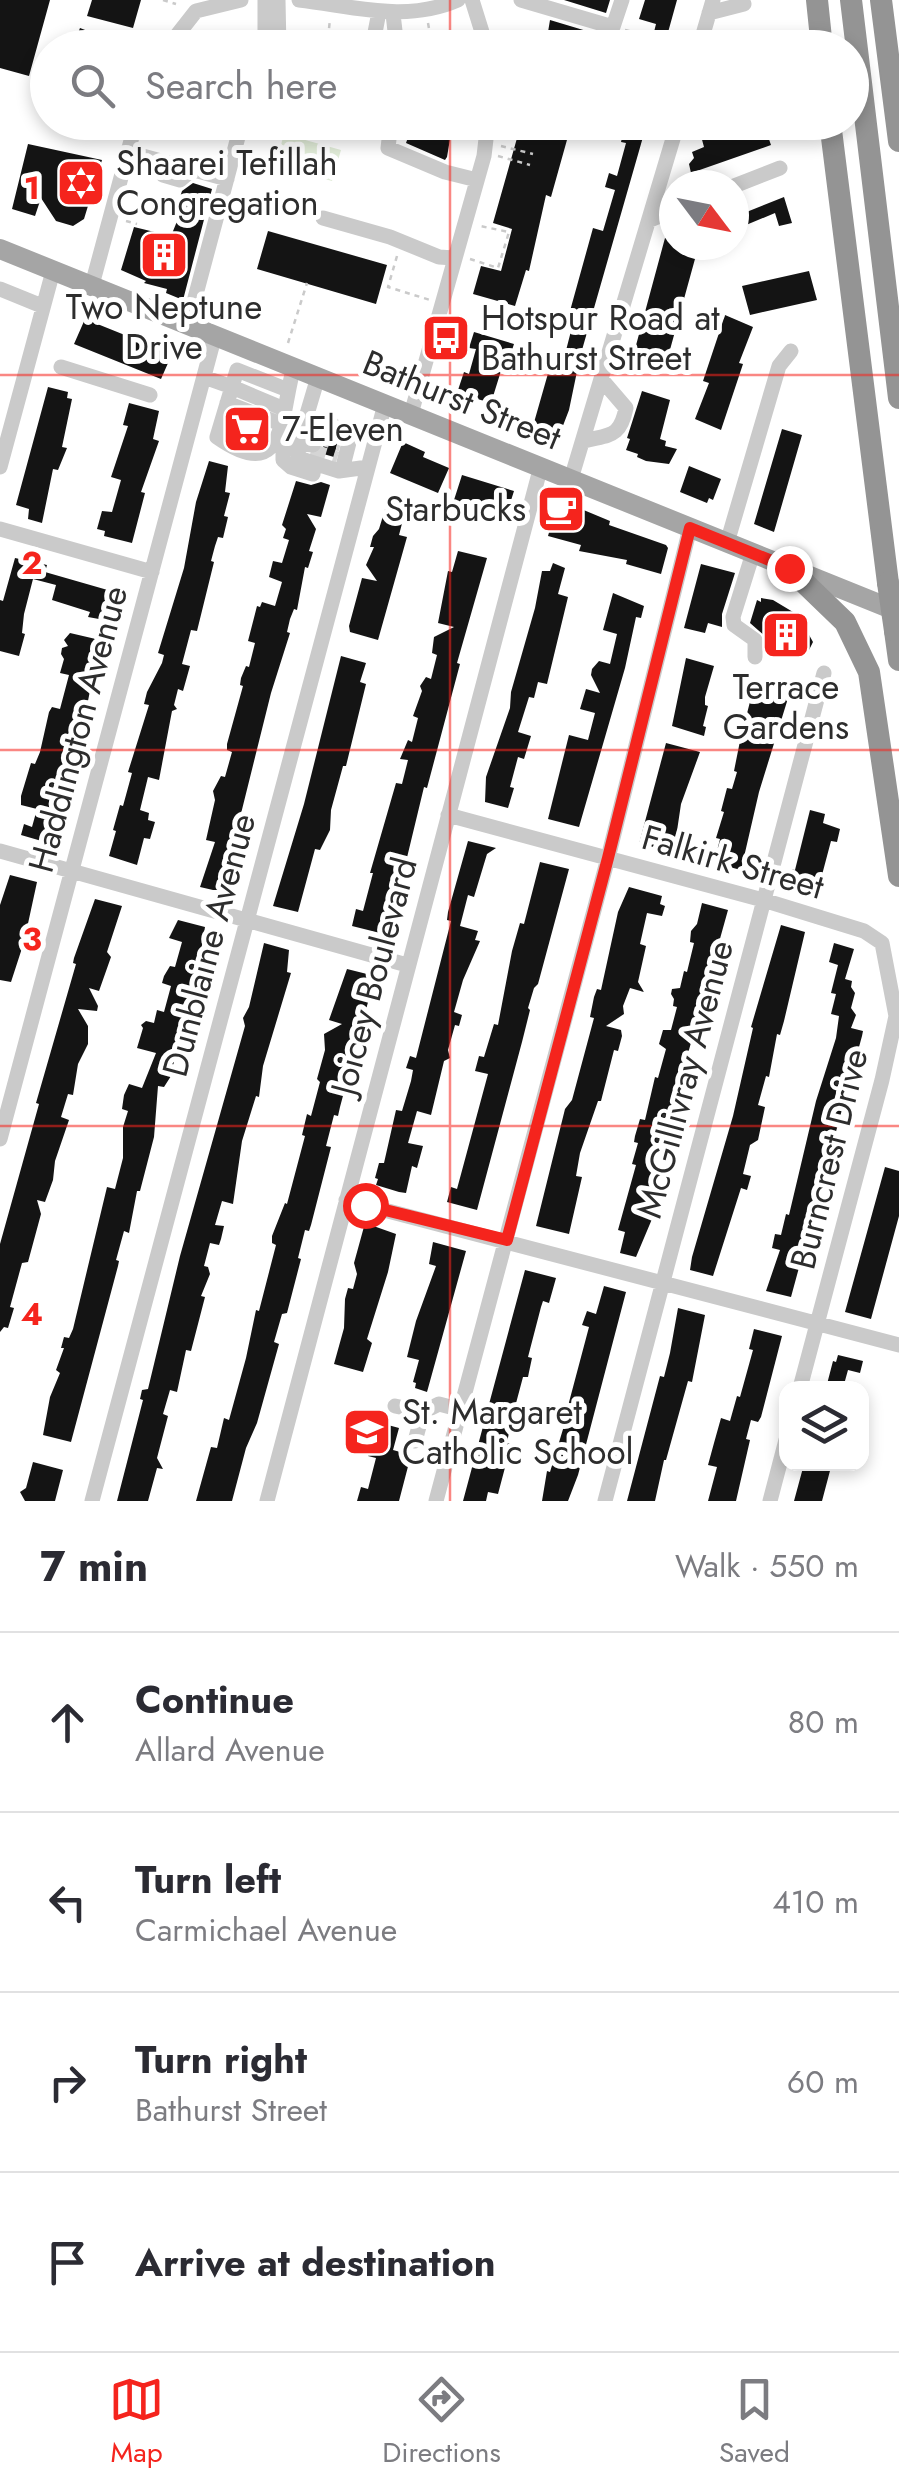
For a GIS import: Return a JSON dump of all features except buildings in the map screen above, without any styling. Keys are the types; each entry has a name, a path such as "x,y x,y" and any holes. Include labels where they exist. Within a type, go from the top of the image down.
{"highway":[{"path":"817,0 820,30"},
{"path":"851,0 855,30"},
{"path":"882,0 899,141"},
{"path":"832,140 898,650"},
{"path":"868,140 899,398"},
{"path":"789,568 845,622 869,672 899,876"}],"main road":[{"name":"Bathurst Street","path":"0,249 899,612"}],"street":[{"path":"176,30 188,5 242,0"},
{"path":"265,0 265,30"},
{"path":"278,0 279,30"},
{"path":"299,0 386,13 443,7 458,0"},
{"path":"472,0 483,30"},
{"path":"520,0 614,27 622,0"},
{"path":"711,7 744,4"},
{"path":"379,30 386,13"},
{"path":"386,13 391,30"},
{"path":"92,286 131,140"},
{"path":"188,324 237,140"},
{"path":"389,140 388,148 477,180"},
{"path":"411,414 442,303 462,258 477,180 489,140"},
{"path":"571,478 673,140"},
{"path":"128,152 227,179"},
{"path":"749,180 780,168"},
{"path":"650,220 659,216"},
{"path":"323,218 439,257 462,258"},
{"path":"0,467 53,270"},
{"path":"0,290 42,306"},
{"name":"Haddington Avenue","path":"0,1140 215,335"},
{"path":"244,347 217,437 255,454 272,449 294,367"},
{"path":"727,542 779,366 791,352"},
{"path":"61,367 150,396"},
{"path":"237,370 288,390"},
{"path":"204,376 229,395 283,416"},
{"path":"318,377 328,442"},
{"path":"584,441 616,432 622,425 626,408 602,380"},
{"name":"Dunblaine Avenue","path":"92,1501 385,404"},
{"path":"328,442 367,471 339,479 290,467 283,454 286,446 328,442"},
{"name":"Joicey Boulevard","path":"267,1501 541,466"},
{"path":"436,1501 608,858 690,528"},
{"path":"0,530 152,572"},
{"path":"753,553 733,617 734,625 756,640 755,656"},
{"name":"McGillivray Avenue","path":"605,1501 824,673"},
{"name":"Falkirk Street","path":"448,815 763,900 864,931 882,943"},
{"path":"0,851 407,965"},
{"name":"Burncrest Drive","path":"802,1381 896,1016 882,943"},
{"path":"346,1200 899,1346"},
{"path":"395,1406 423,1412 439,1404 458,1410"},
{"path":"415,1441 423,1412"},
{"path":"770,1501 779,1467"}],"path":[{"path":"163,0 188,5"},
{"path":"328,30 330,18"},
{"path":"428,23 429,30"},
{"path":"614,27 625,30"},
{"path":"502,140 533,154"},
{"path":"498,156 530,164"},
{"path":"126,221 137,224"},
{"path":"462,258 498,268 509,232 479,226"},
{"path":"402,242 388,287 442,303"},
{"path":"288,343 307,284"}],"green space":[{"path":"282,140 305,140 341,150 332,181 275,166"}],"tunnel":[{"path":"316,436 341,444"},
{"path":"311,451 337,459"}],"place":[{"name":"Shaarei Tefillah Congregation","path":"81,183"},
{"name":"Two Neptune Drive","path":"164,255"},
{"name":"Hotspur Road at Bathurst Street","path":"446,338"},
{"name":"7-Eleven","path":"247,429"},
{"name":"Starbucks","path":"561,509"},
{"name":"Terrace Gardens","path":"786,635"},
{"name":"St. Margaret Catholic School","path":"367,1432"}],"route":[{"path":"365,1205 507,1240 690,528 789,568"}]}
